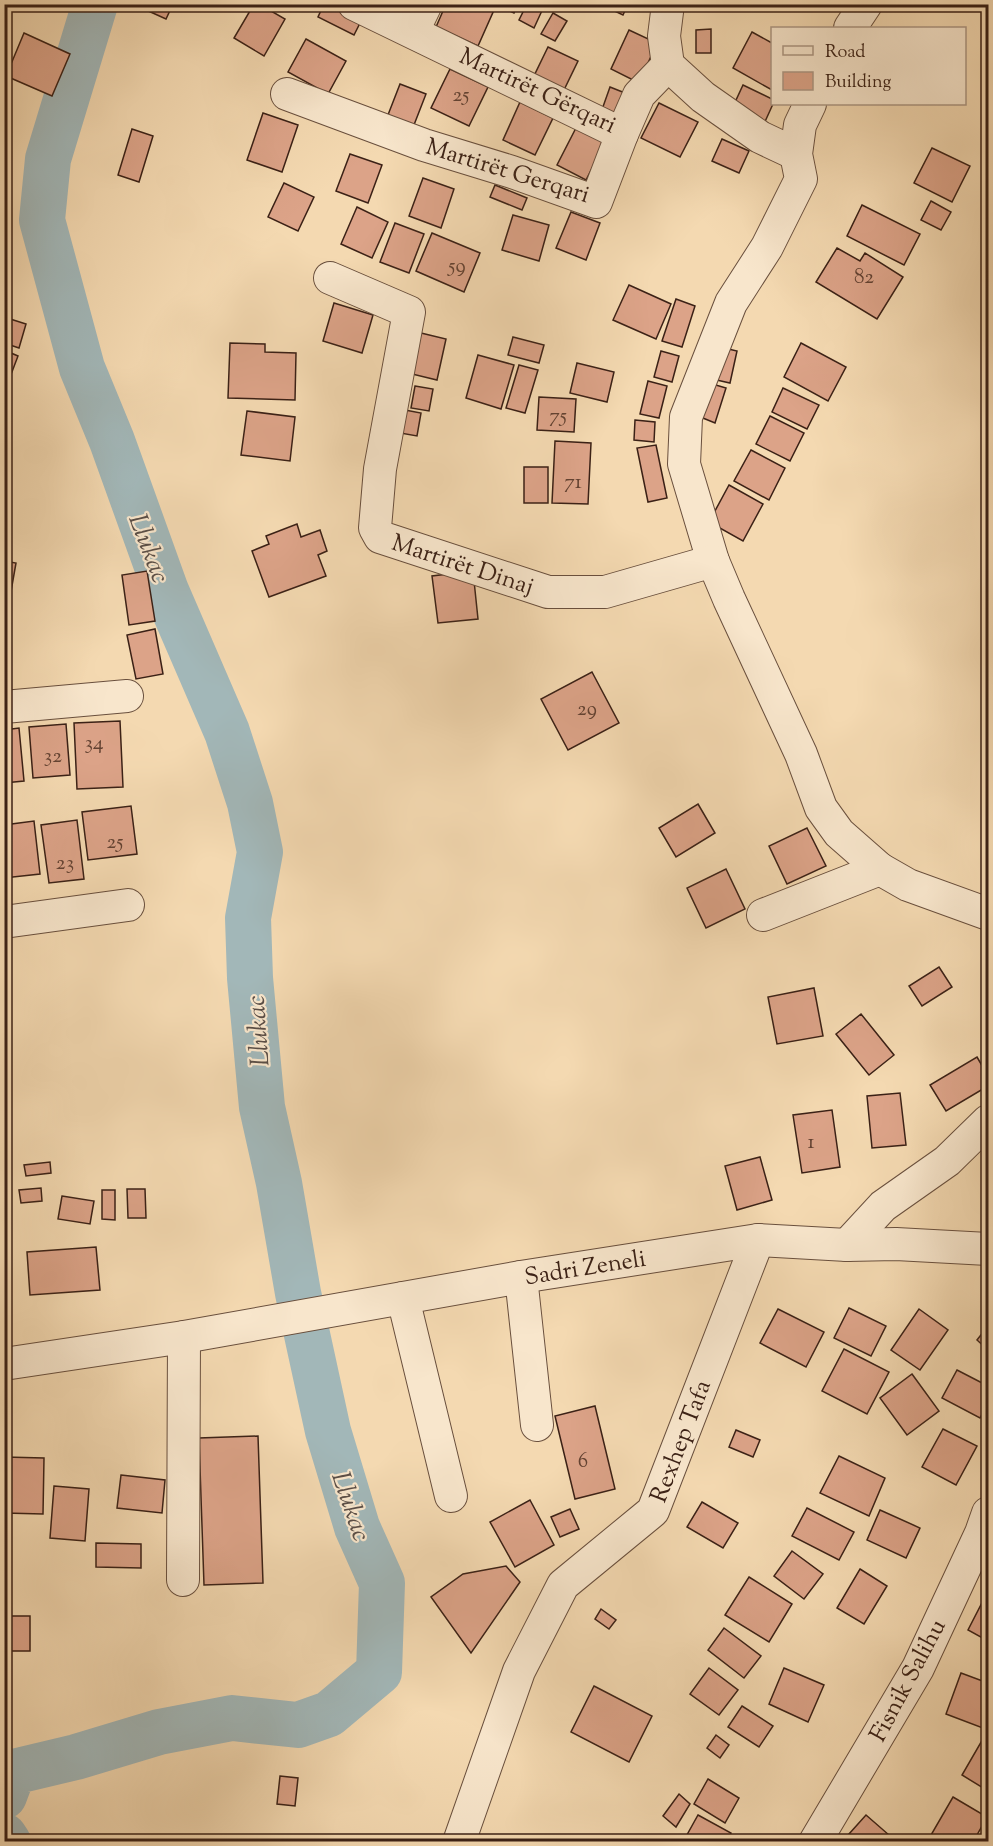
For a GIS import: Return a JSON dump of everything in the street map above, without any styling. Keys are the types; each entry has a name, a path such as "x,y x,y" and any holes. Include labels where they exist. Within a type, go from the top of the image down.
{"street":[{"name":"Martirët Gërqari","path":"354,4 419,18 522,86 622,134 639,94 668,65"},
{"path":"668,4 664,36 668,65 703,97 760,137 796,154"},
{"path":"851,27 866,4"},
{"name":"Martirët Gerqari","path":"287,94 387,132 596,202 622,134"},
{"path":"810,105 800,125 796,154 801,179 767,247 731,303 686,417 684,464 713,561 801,754 821,808 839,833 880,869 908,885 988,914"},
{"name":"Martirët Dinaj","path":"330,278 409,312 380,469 375,528 380,537 548,592 605,592 713,561"},
{"path":"4,707 127,696"},
{"path":"764,915 880,869"},
{"path":"4,922 128,905"},
{"path":"847,1245 883,1206 947,1161 988,1121"},
{"name":"Sadri Zeneli","path":"4,1364 184,1337 521,1277 758,1240 988,1249"},
{"name":"Rexhep Tafa","path":"459,1842 519,1671 563,1585 653,1512 758,1240"},
{"path":"521,1277 537,1425"},
{"path":"403,1299 450,1496"},
{"path":"183,1580 184,1337"},
{"name":"Fisnik Salihu","path":"815,1842 918,1668 981,1533 988,1513"}],"building":[{"path":"146,4 173,4 166,19 144,9"},
{"path":"254,4 259,4 285,19 264,56 234,38"},
{"path":"324,4 361,21 354,35 318,17"},
{"path":"446,4 481,4 494,10 478,46 436,27"},
{"path":"495,4 518,4 514,13"},
{"path":"527,4 545,4 534,28 519,20"},
{"path":"600,4 628,4 623,15"},
{"path":"553,13 567,21 555,41 541,34"},
{"path":"711,29 711,53 696,53 696,30"},
{"path":"629,30 657,43 639,83 611,69"},
{"path":"752,32 771,42 771,89 733,68"},
{"path":"24,33 70,54 52,96 6,76"},
{"path":"306,39 346,61 328,94 288,72"},
{"path":"548,47 578,61 562,94 532,80"},
{"path":"450,69 488,87 469,126 431,108"},
{"path":"400,84 426,94 412,130 386,120"},
{"path":"743,85 771,99 773,105 763,126 731,111"},
{"path":"610,87 630,95 618,126 599,118"},
{"path":"520,102 553,118 535,155 503,140"},
{"path":"659,103 698,122 680,157 641,138"},
{"path":"263,113 298,125 282,172 247,160"},
{"path":"577,126 606,141 586,180 557,165"},
{"path":"132,129 153,136 139,182 118,175"},
{"path":"722,139 749,151 739,173 712,161"},
{"path":"932,148 970,166 952,202 914,183"},
{"path":"350,154 382,165 368,203 336,191"},
{"path":"423,178 454,189 441,228 409,216"},
{"path":"284,183 314,197 298,231 268,217"},
{"path":"495,185 527,198 522,210 490,197"},
{"path":"931,201 951,212 941,230 921,220"},
{"path":"862,205 920,234 904,265 847,236"},
{"path":"357,207 388,222 372,258 341,244"},
{"path":"571,212 600,223 586,260 556,248"},
{"path":"513,215 549,225 539,261 502,250"},
{"path":"395,223 424,234 409,273 380,262"},
{"path":"432,233 480,253 464,292 416,271"},
{"path":"837,248 860,261 865,253 903,277 877,319 816,282"},
{"path":"629,285 671,304 656,339 613,320"},
{"path":"676,299 695,306 682,347 662,341"},
{"path":"334,303 373,315 362,353 323,341"},
{"path":"4,317 26,324 19,348 4,343"},
{"path":"421,333 446,339 437,380 412,374"},
{"path":"513,337 544,345 539,363 508,355"},
{"path":"230,343 265,344 265,352 296,353 295,400 228,398"},
{"path":"801,343 846,367 828,401 784,377"},
{"path":"720,347 737,351 730,383 712,379"},
{"path":"4,350 18,356 10,377 4,375"},
{"path":"661,351 679,356 672,382 654,377"},
{"path":"478,355 514,365 501,409 466,398"},
{"path":"577,363 614,372 607,402 570,393"},
{"path":"519,365 538,370 525,413 506,408"},
{"path":"648,381 667,386 659,418 640,414"},
{"path":"709,383 726,388 715,423 698,416"},
{"path":"415,386 433,389 429,411 411,408"},
{"path":"783,388 819,405 807,429 772,412"},
{"path":"539,397 576,399 574,432 537,430"},
{"path":"405,410 421,413 417,436 400,433"},
{"path":"247,411 295,417 290,461 241,455"},
{"path":"770,416 804,433 790,461 756,444"},
{"path":"635,420 655,422 654,442 634,440"},
{"path":"555,441 591,443 588,504 552,503"},
{"path":"656,445 667,498 648,502 637,448"},
{"path":"751,450 785,468 769,500 734,481"},
{"path":"524,467 548,467 548,503 524,503"},
{"path":"729,485 763,504 743,541 709,522"},
{"path":"297,524 301,537 320,530 327,551 318,555 326,576 269,597 252,551 269,544 266,536"},
{"path":"4,561 16,563 4,631"},
{"path":"147,571 155,621 129,625 122,575"},
{"path":"473,571 478,619 438,623 432,576"},
{"path":"155,629 163,674 136,679 127,635"},
{"path":"592,672 619,723 568,750 541,699"},
{"path":"120,721 123,787 77,789 74,723"},
{"path":"66,724 70,775 33,778 29,727"},
{"path":"19,728 24,781 4,783 4,730"},
{"path":"698,804 715,833 676,857 659,828"},
{"path":"131,806 137,854 88,860 82,812"},
{"path":"77,820 84,879 49,883 41,825"},
{"path":"34,821 40,874 4,878 4,825"},
{"path":"807,828 826,866 787,884 769,846"},
{"path":"726,869 745,909 706,928 687,888"},
{"path":"939,967 952,987 922,1006 909,986"},
{"path":"814,988 823,1036 777,1044 768,997"},
{"path":"861,1014 894,1055 869,1075 836,1034"},
{"path":"977,1057 988,1076 988,1086 946,1111 930,1085"},
{"path":"900,1093 906,1145 872,1148 867,1096"},
{"path":"832,1110 840,1167 802,1173 793,1115"},
{"path":"760,1157 772,1200 737,1210 725,1166"},
{"path":"50,1162 51,1173 26,1176 24,1165"},
{"path":"41,1188 42,1201 21,1203 19,1190"},
{"path":"127,1189 145,1189 146,1218 128,1218"},
{"path":"102,1190 115,1190 115,1220 102,1219"},
{"path":"62,1196 94,1201 90,1224 58,1219"},
{"path":"96,1247 100,1290 30,1295 27,1252"},
{"path":"849,1308 886,1326 871,1356 834,1338"},
{"path":"778,1309 824,1332 806,1367 760,1343"},
{"path":"919,1309 948,1330 920,1370 891,1350"},
{"path":"988,1326 988,1350 977,1340"},
{"path":"844,1349 889,1372 867,1414 822,1391"},
{"path":"957,1370 988,1386 988,1402 980,1418 942,1398"},
{"path":"912,1374 939,1411 907,1435 880,1398"},
{"path":"595,1406 615,1489 575,1499 555,1416"},
{"path":"943,1429 977,1446 956,1485 922,1467"},
{"path":"736,1430 760,1440 753,1457 729,1447"},
{"path":"258,1436 263,1583 204,1585 199,1438"},
{"path":"839,1456 885,1478 869,1516 820,1493"},
{"path":"4,1457 44,1458 43,1514 4,1513"},
{"path":"121,1475 165,1480 162,1513 117,1508"},
{"path":"54,1486 89,1489 85,1541 50,1538"},
{"path":"530,1500 554,1545 515,1567 490,1522"},
{"path":"702,1502 738,1523 723,1548 687,1527"},
{"path":"807,1508 854,1532 839,1560 792,1536"},
{"path":"570,1509 579,1529 560,1537 551,1517"},
{"path":"880,1510 920,1528 906,1558 867,1540"},
{"path":"96,1543 141,1544 141,1568 96,1567"},
{"path":"792,1551 823,1574 804,1599 774,1576"},
{"path":"506,1566 520,1582 471,1653 431,1597 463,1574"},
{"path":"860,1569 887,1586 864,1624 837,1608"},
{"path":"749,1577 792,1604 769,1642 725,1615"},
{"path":"988,1593 988,1641 968,1630"},
{"path":"601,1609 616,1620 609,1629 595,1619"},
{"path":"11,1616 30,1616 30,1651 11,1651"},
{"path":"724,1628 761,1656 744,1678 708,1650"},
{"path":"709,1668 738,1690 719,1715 690,1694"},
{"path":"784,1668 824,1685 808,1722 769,1704"},
{"path":"961,1673 988,1683 988,1730 946,1714"},
{"path":"594,1686 652,1716 629,1762 571,1732"},
{"path":"742,1706 773,1726 759,1747 728,1727"},
{"path":"716,1735 729,1745 720,1758 707,1748"},
{"path":"984,1737 988,1739 988,1791 962,1775"},
{"path":"280,1776 298,1778 295,1806 277,1804"},
{"path":"708,1779 739,1798 725,1823 694,1804"},
{"path":"679,1794 690,1804 676,1827 663,1816"},
{"path":"953,1797 987,1817 973,1842 942,1842 931,1835"},
{"path":"698,1815 731,1833 727,1842 683,1842"},
{"path":"866,1815 889,1835 884,1842 858,1842 849,1834"}],"waterway":[{"name":"Llukac","path":"4,1796 13,1772 76,1757 159,1732 232,1718 298,1725 329,1714 379,1672 382,1583 357,1527 328,1431 298,1293 279,1183 262,1107 250,978 248,918 260,852 250,803 227,732 166,591 112,441 82,368 42,220 48,159 95,4"},
{"name":"Llukac","path":"4,1836 8,1842"}]}
